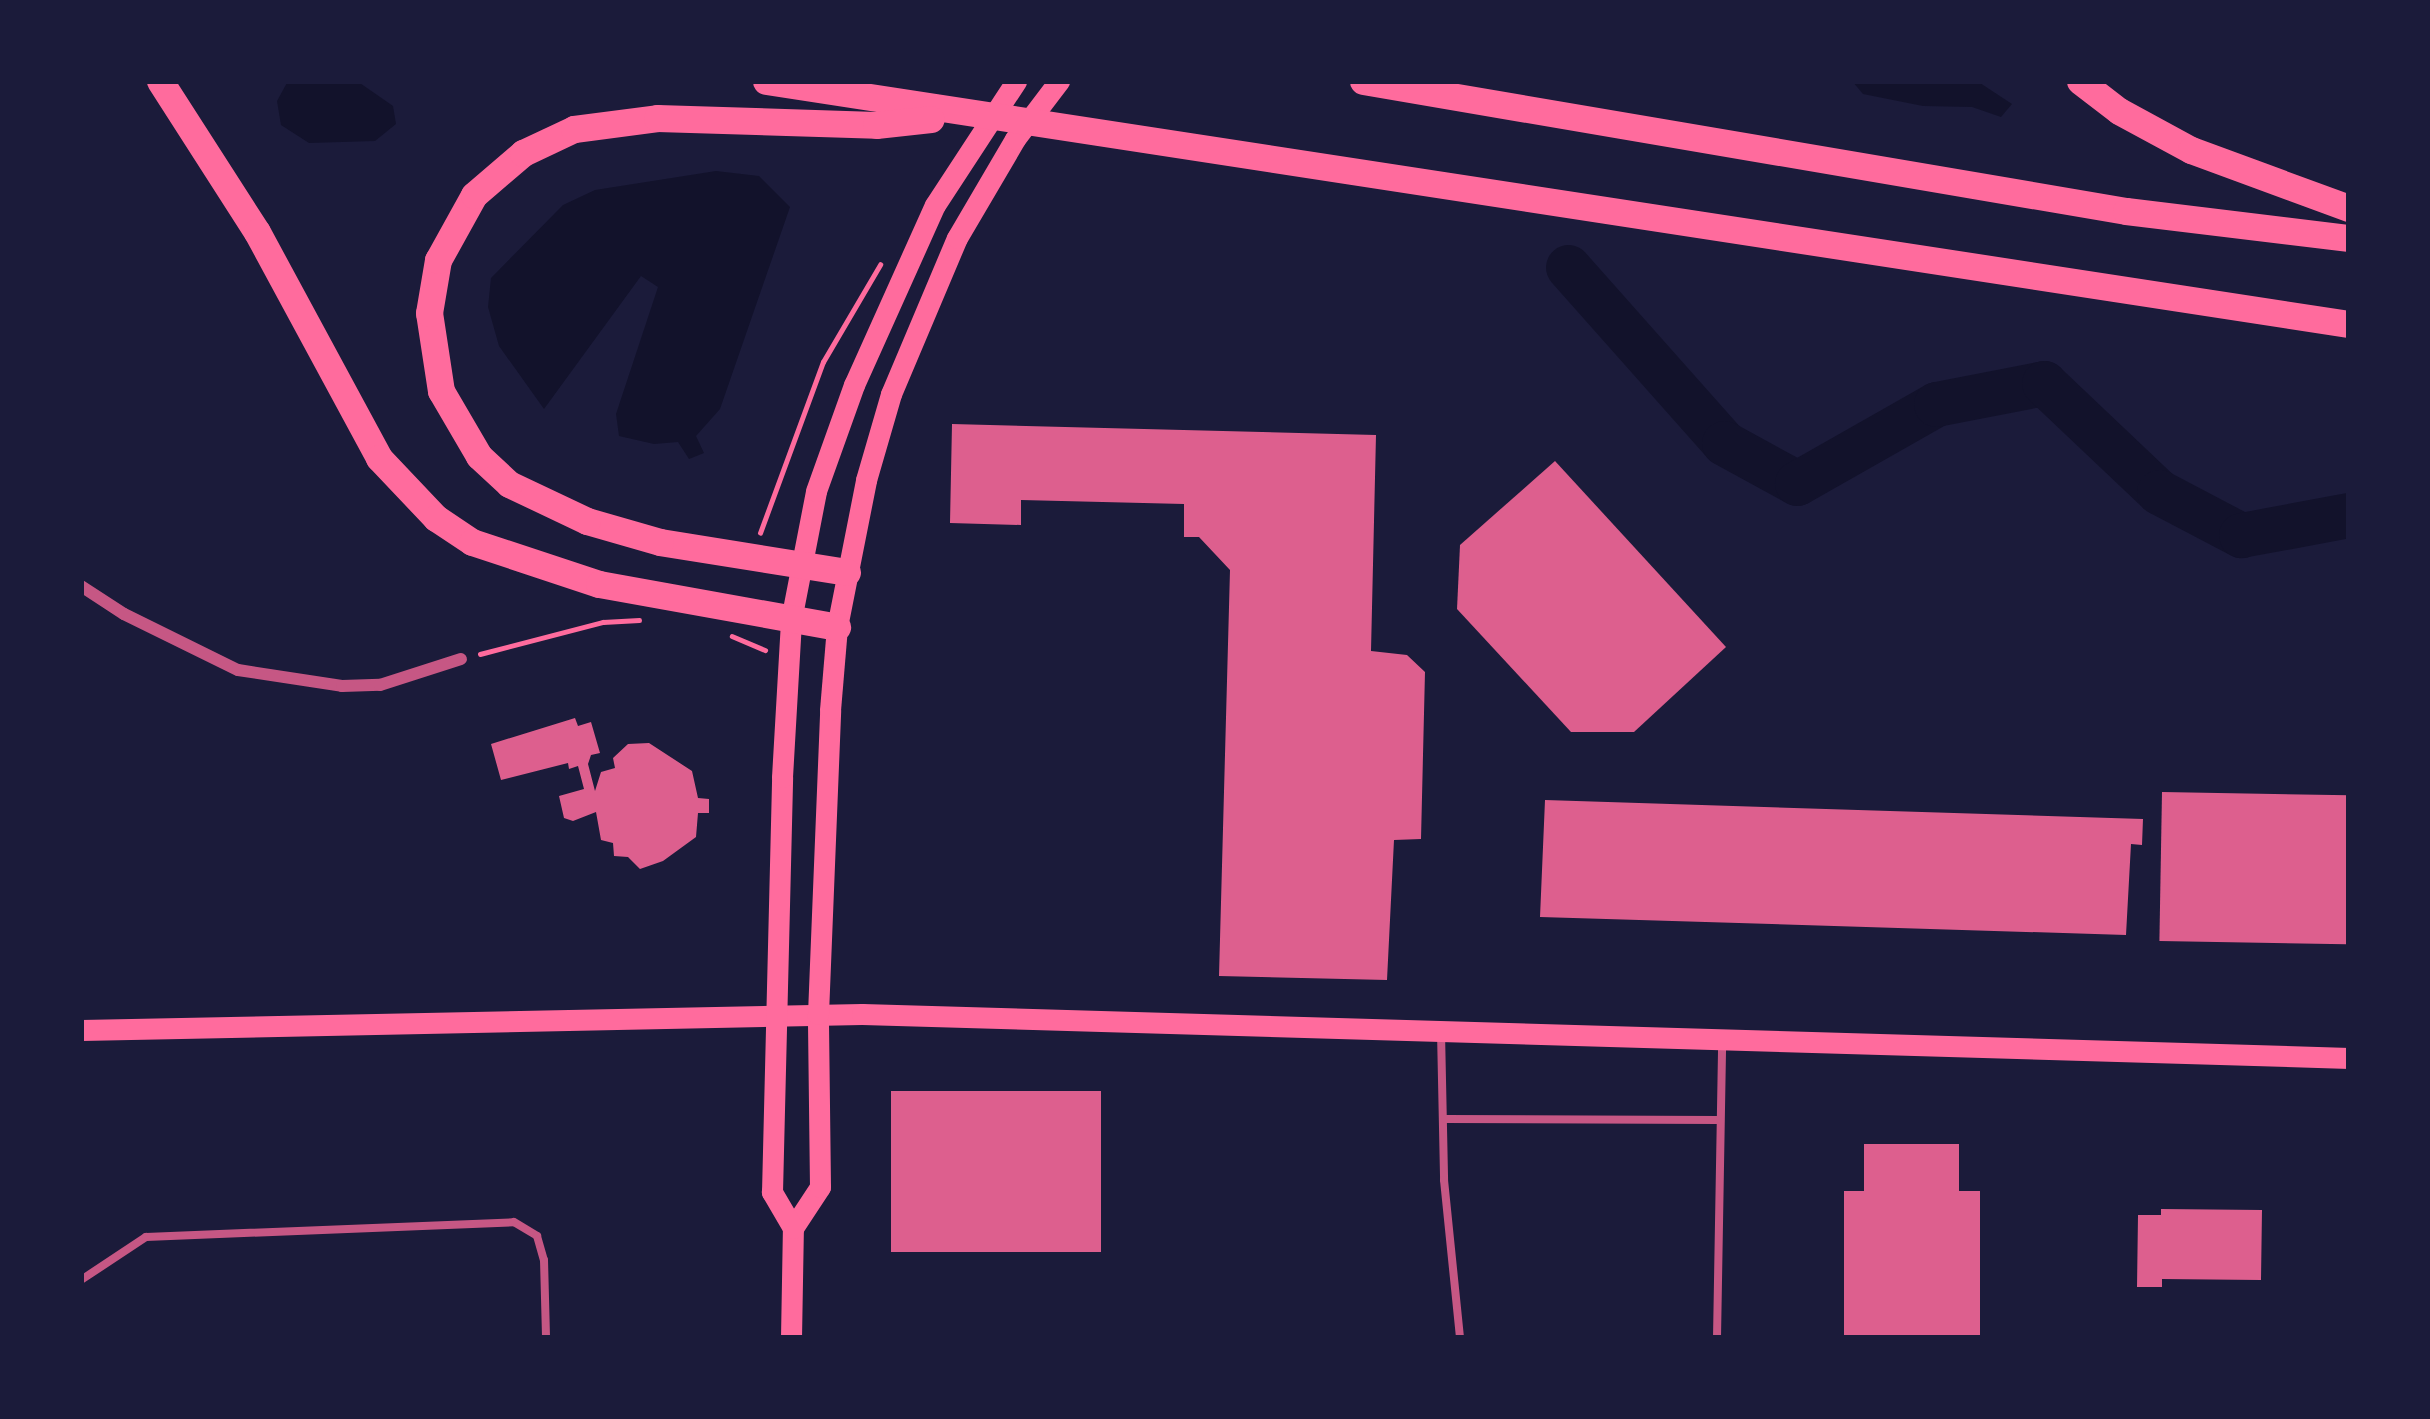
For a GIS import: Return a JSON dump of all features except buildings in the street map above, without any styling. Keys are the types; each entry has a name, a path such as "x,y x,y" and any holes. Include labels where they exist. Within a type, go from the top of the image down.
{"highway":[{"path":"160,81 257,232 379,458 436,518 472,542 599,584 837,627"},
{"path":"766,81 964,116 2349,324"},
{"path":"1363,81 2126,211 2349,238"},
{"path":"2080,81 2119,111 2192,149 2349,208"},
{"path":"847,572 660,542 587,521 509,484 479,456 458,424 432,358 429,313 438,260 453,225 474,195 523,153 601,122 876,125 964,116"}],"main road":[{"path":"791,1338 793,1228 772,1192 774,1014 791,620 816,491 854,385 918,236 1016,81"},
{"path":"793,1228 820,1186 818,1014 837,627 847,572 891,394 957,238 1016,139 1059,81"},
{"path":"81,1030 818,1014 2349,1058"}],"street":[{"path":"81,586 124,614 238,670 341,686 380,685 461,659"}],"lane":[{"path":"1441,1031 1444,1180 1460,1338"},
{"path":"1718,1338 1722,1039"},
{"path":"1445,1119 1719,1120"},
{"path":"81,1280 146,1237 514,1222 537,1236 544,1260 546,1338"}],"path":[{"path":"756,558 761,524 823,362 883,261"},
{"path":"740,641 750,612"},
{"path":"461,659 603,622 644,620"},
{"path":"721,630 787,659"}],"shaded area":[{"path":"288,81 357,81 393,106 396,124 375,141 309,143 281,125 277,101"},
{"path":"1852,81 1977,81 2012,104 2001,117 1972,107 1923,106 1863,94"},
{"path":"716,171 759,176 790,207 720,409 696,436 704,453 689,459 678,442 654,444 619,436 616,414 658,287 641,276 544,409 499,346 488,307 491,278 563,205 595,190"}],"waterway":[{"path":"1568,267 1724,443 1797,483 1936,404 2044,383 2159,492 2241,535 2349,515"}]}
